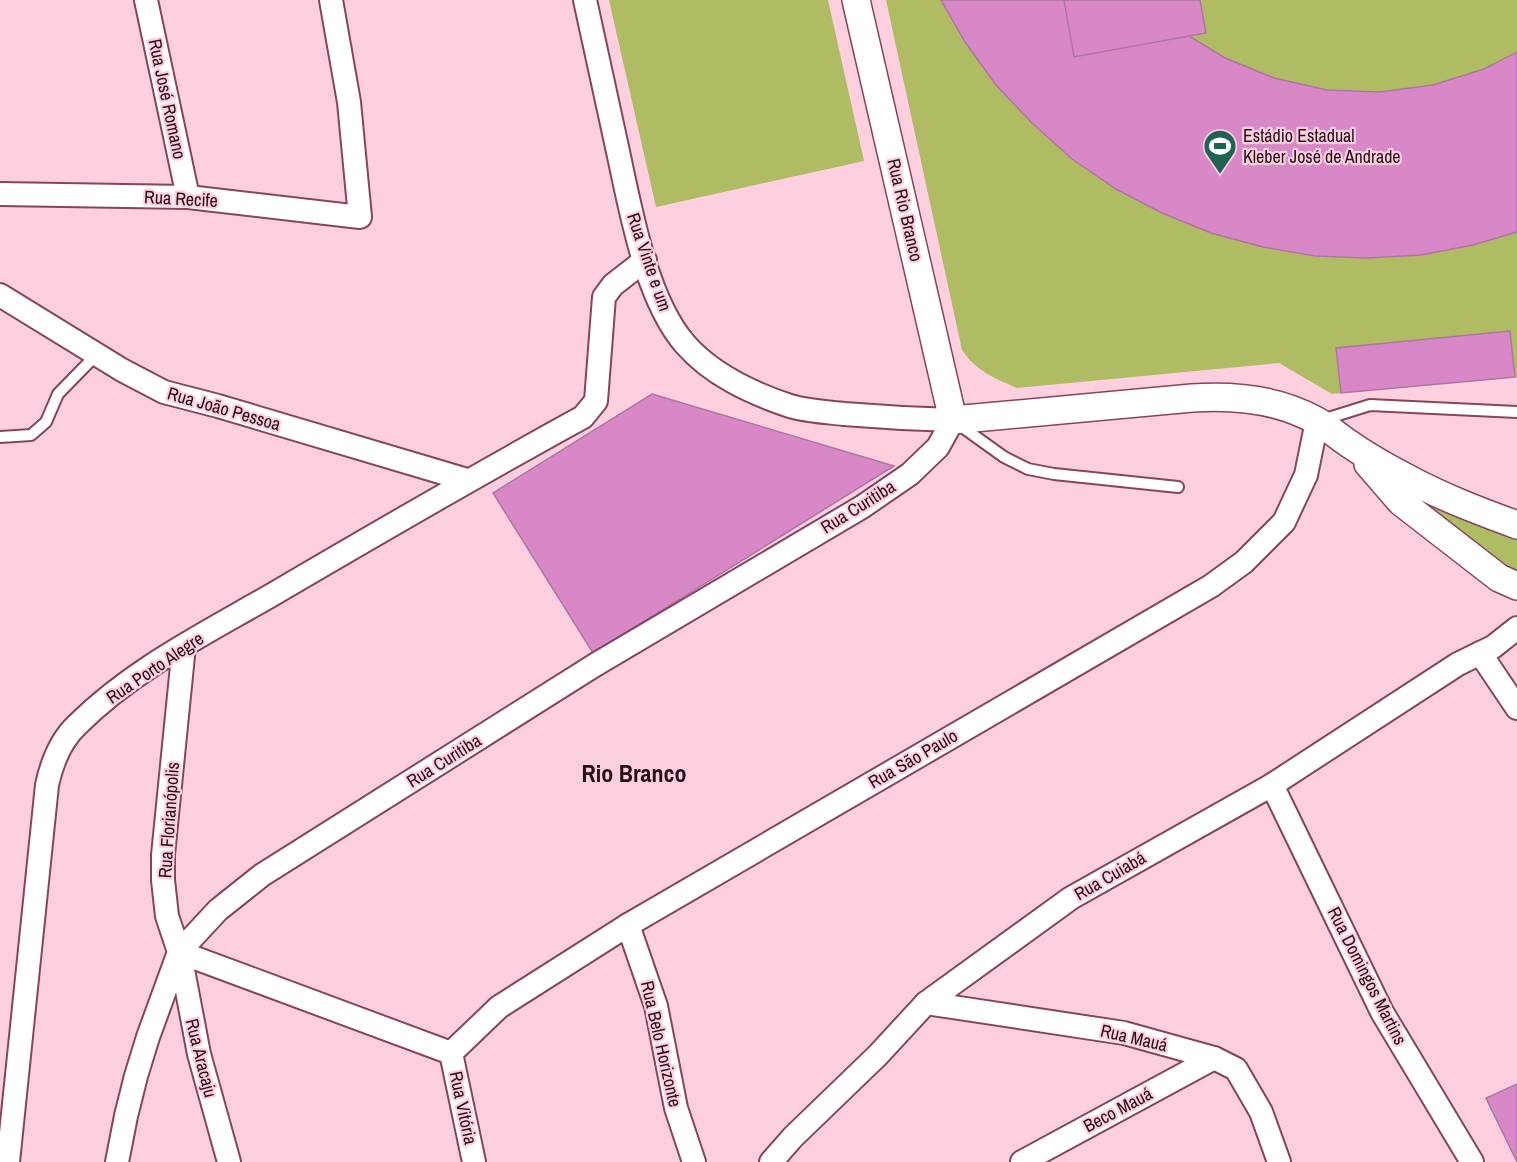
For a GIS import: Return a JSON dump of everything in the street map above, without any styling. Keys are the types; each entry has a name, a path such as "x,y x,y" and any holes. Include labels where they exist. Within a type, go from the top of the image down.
{"street":[{"name":"Rua José Romano","path":"146,0 188,197"},
{"name":"Rua Recife","path":"0,194 188,197 360,217 348,102 331,0"},
{"name":"Rua Vinte e um","path":"585,0 629,201 645,260 668,318 684,342 717,373 792,407 901,419 953,420"},
{"name":"Rua Rio Branco","path":"856,0 953,420"},
{"name":"Rua Porto Alegre","path":"8,1162 47,784 53,760 76,726 114,692 184,646 467,480 583,417 596,401 604,297 613,285 645,260"},
{"name":"Rua João Pessoa","path":"0,295 122,370 164,392 467,480"},
{"path":"953,420 1225,396 1258,401 1293,410 1317,421 1353,447 1406,478 1446,497 1517,525"},
{"name":"Rua Curitiba","path":"179,952 218,910 262,875 595,665 872,501 910,474 938,447 953,420"},
{"name":"Rua São Paulo","path":"451,1053 500,1007 628,925 1211,586 1244,562 1284,522 1306,475 1317,421"},
{"path":"1353,447 1401,502 1499,578 1517,586"},
{"name":"Rua Cuiabá","path":"1487,650 1517,628"},
{"name":"Rua Cuiabá","path":"771,1162 793,1137 878,1056 926,1003 1071,898 1272,784 1458,664 1487,650 1517,641"},
{"name":"Rua Florianópolis","path":"179,952 167,916 163,855 184,646"},
{"path":"1487,650 1517,708"},
{"name":"Rua Domingos Martins","path":"1272,784 1382,1012 1472,1162"},
{"name":"Rua Belo Horizonte","path":"628,925 656,1006 676,1108 694,1162"},
{"path":"117,1162 136,1076 179,952 451,1053"},
{"name":"Rua Aracaju","path":"179,952 199,1054 229,1162"},
{"name":"Rua Mauá","path":"926,1003 1124,1033 1214,1058 1236,1069 1261,1112 1279,1162"},
{"name":"Rua Vitória","path":"451,1053 474,1162"},
{"name":"Beco Mauá","path":"1022,1162 1214,1058"}],"lane":[{"path":"0,437 31,435 46,422 58,394 97,353"},
{"path":"1317,421 1370,405 1517,412"},
{"path":"953,420 1004,457 1028,469 1053,474 1178,487"}],"green space":[{"path":"609,0 828,0 864,161 656,207"},
{"name":"Estádio Estadual Kleber José de Andrade","path":"886,0 1517,0 1517,377 1332,394 1279,363 1017,388 986,373 962,350"},
{"path":"1401,493 1517,534 1517,574"}],"building":[{"path":"941,0 1147,0 1179,30 1225,58 1274,78 1327,90 1380,92 1433,85 1484,69 1517,52 1517,232 1473,245 1421,255 1368,258 1315,256 1263,247 1211,233 1162,213 1116,189 1072,159 1032,123 996,85 965,42"},
{"path":"1064,0 1200,0 1206,33 1074,57"},
{"path":"1510,331 1515,377 1341,393 1336,348"},
{"path":"652,394 894,466 593,653 493,493"},
{"path":"1517,1084 1517,1162 1486,1098"}],"place":[{"name":"Estádio Estadual Kleber José de Andrade","path":"1220,175"}],"district":[{"name":"Rio Branco","path":"634,774"}]}
